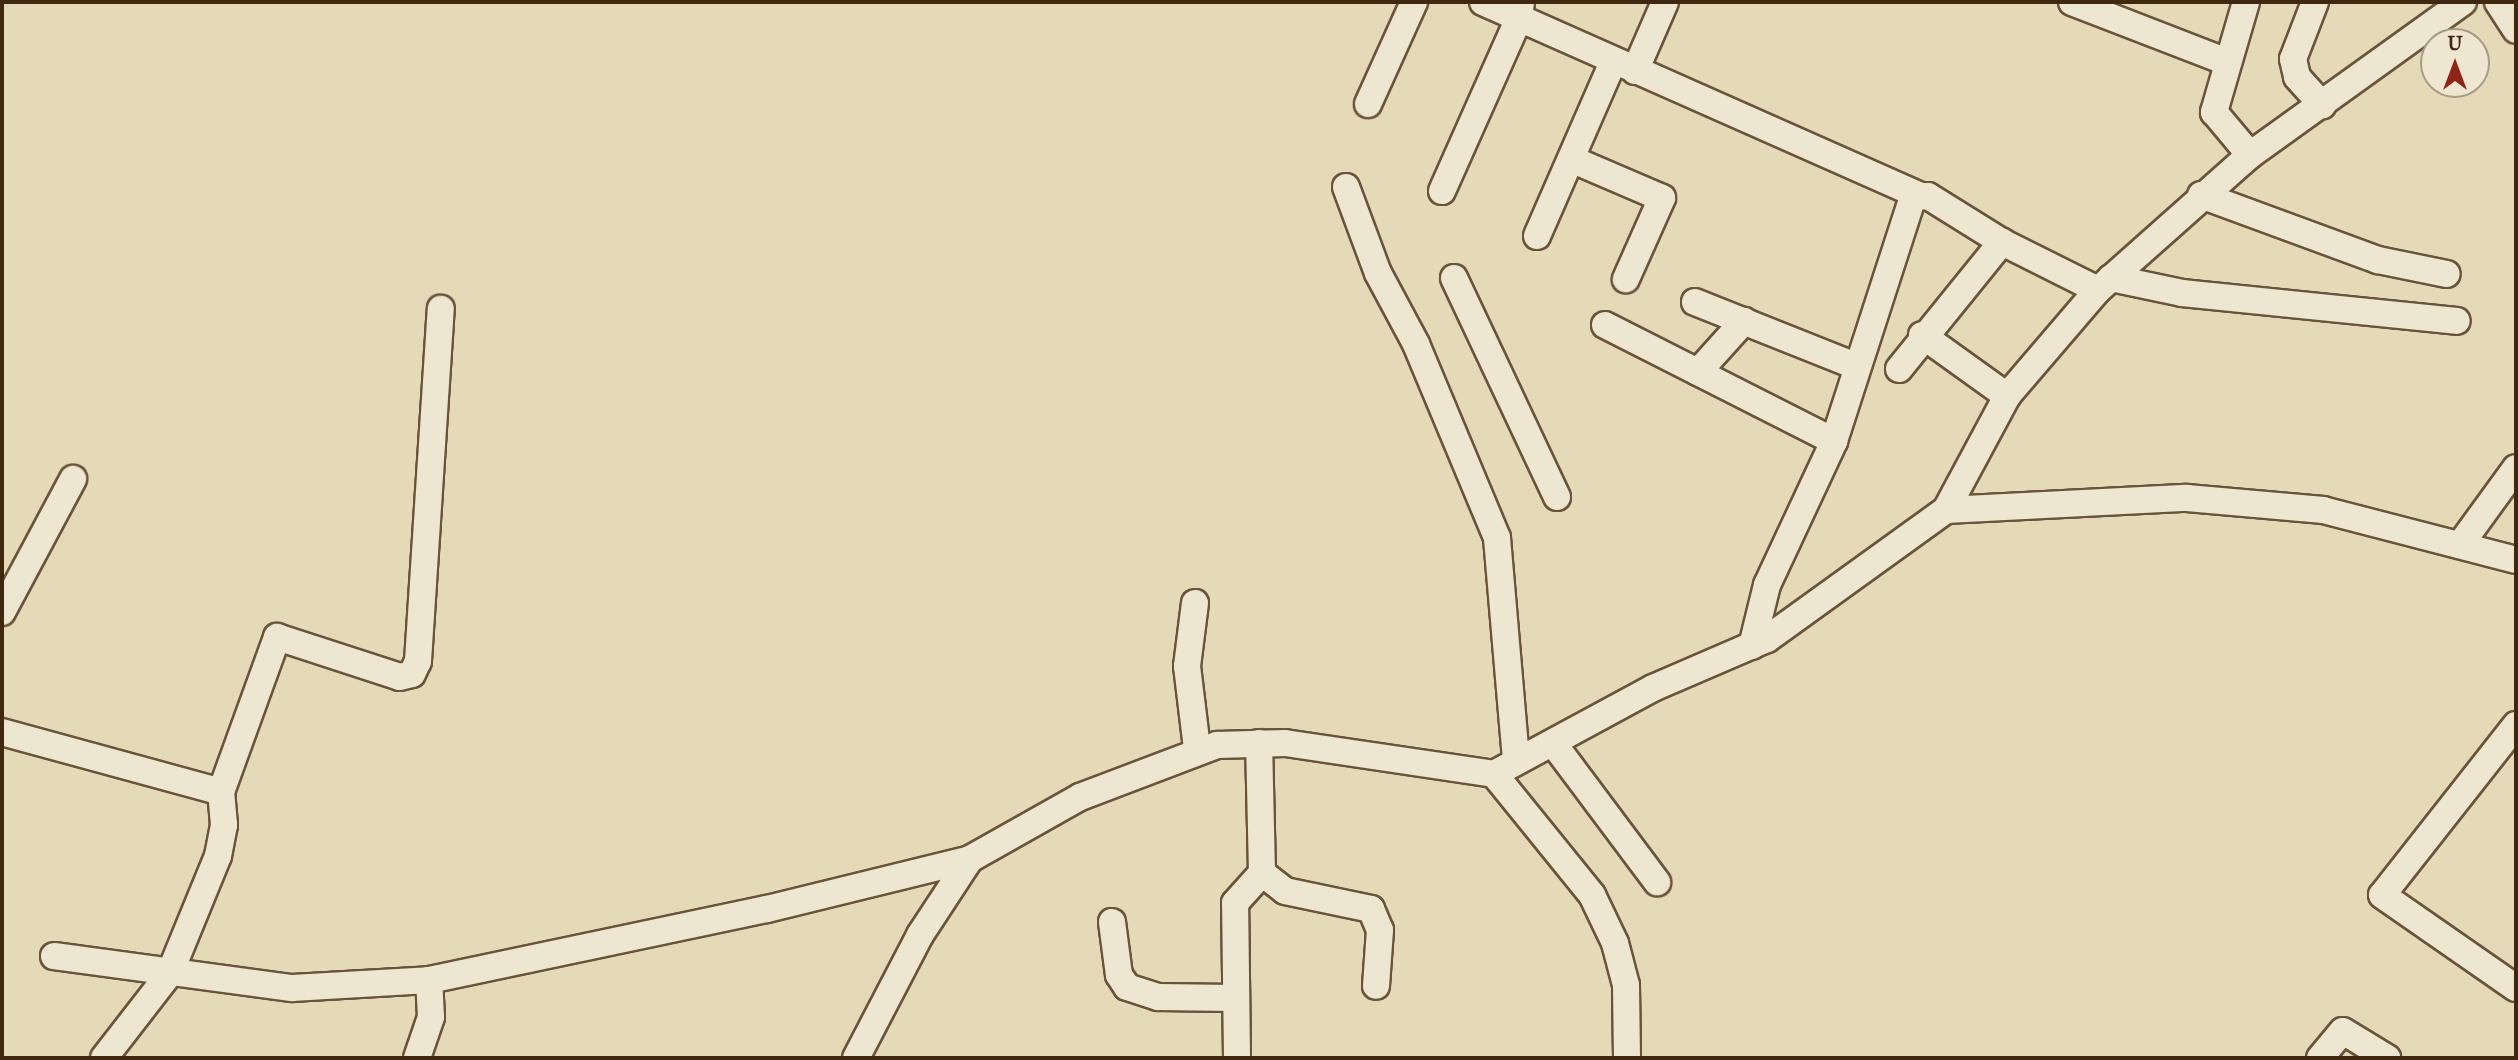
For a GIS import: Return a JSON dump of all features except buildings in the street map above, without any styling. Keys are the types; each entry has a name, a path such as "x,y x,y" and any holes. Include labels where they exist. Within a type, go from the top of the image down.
{"street":[{"path":"1368,104 1414,2"},
{"path":"1483,2 1520,10 1624,67 1917,194 2002,242 2105,284 2456,321"},
{"path":"1537,236 1571,159 1665,2"},
{"path":"2072,2 2225,61"},
{"path":"2246,2 2225,61 2215,117 2250,155"},
{"path":"2315,2 2293,59 2297,77 2322,105"},
{"path":"2498,2 2516,30"},
{"path":"54,956 292,988 429,980 767,909 970,859 1080,797 1197,749 1259,743 1505,767 1653,688 1752,646 1946,510 2007,396 2105,284 2201,195 2250,155 2322,105 2455,4"},
{"path":"1442,191 1520,10"},
{"path":"1571,159 1662,198 1626,279"},
{"path":"1346,187 1378,273 1416,344 1497,538 1505,767 1598,907 1626,985 1627,1058"},
{"path":"1752,646 1767,585 1834,441 1910,202 1917,194"},
{"path":"2201,195 2378,260 2447,274"},
{"path":"1899,369 1922,335 2002,242"},
{"path":"1454,278 1557,497"},
{"path":"1695,302 1856,366"},
{"path":"104,1058 170,973 220,849 221,792 277,637 400,677 412,674 418,661 441,309"},
{"path":"1698,372 1744,321"},
{"path":"1605,325 1834,441"},
{"path":"1922,335 2007,396"},
{"path":"2460,545 2516,468"},
{"path":"2,612 73,479"},
{"path":"1946,510 2187,498 2323,510 2516,559"},
{"path":"1195,603 1187,666 1197,749"},
{"path":"2516,725 2382,895 2516,988"},
{"path":"2,732 221,792"},
{"path":"1237,1058 1235,903 1262,873 1259,743"},
{"path":"1553,743 1657,882"},
{"path":"856,1058 920,935 970,859"},
{"path":"1262,873 1285,891 1371,909 1380,930 1376,986"},
{"path":"1112,922 1119,975 1127,987 1157,997 1235,998"},
{"path":"417,1058 430,1017 429,980"},
{"path":"2320,1058 2343,1031 2387,1058"}]}
